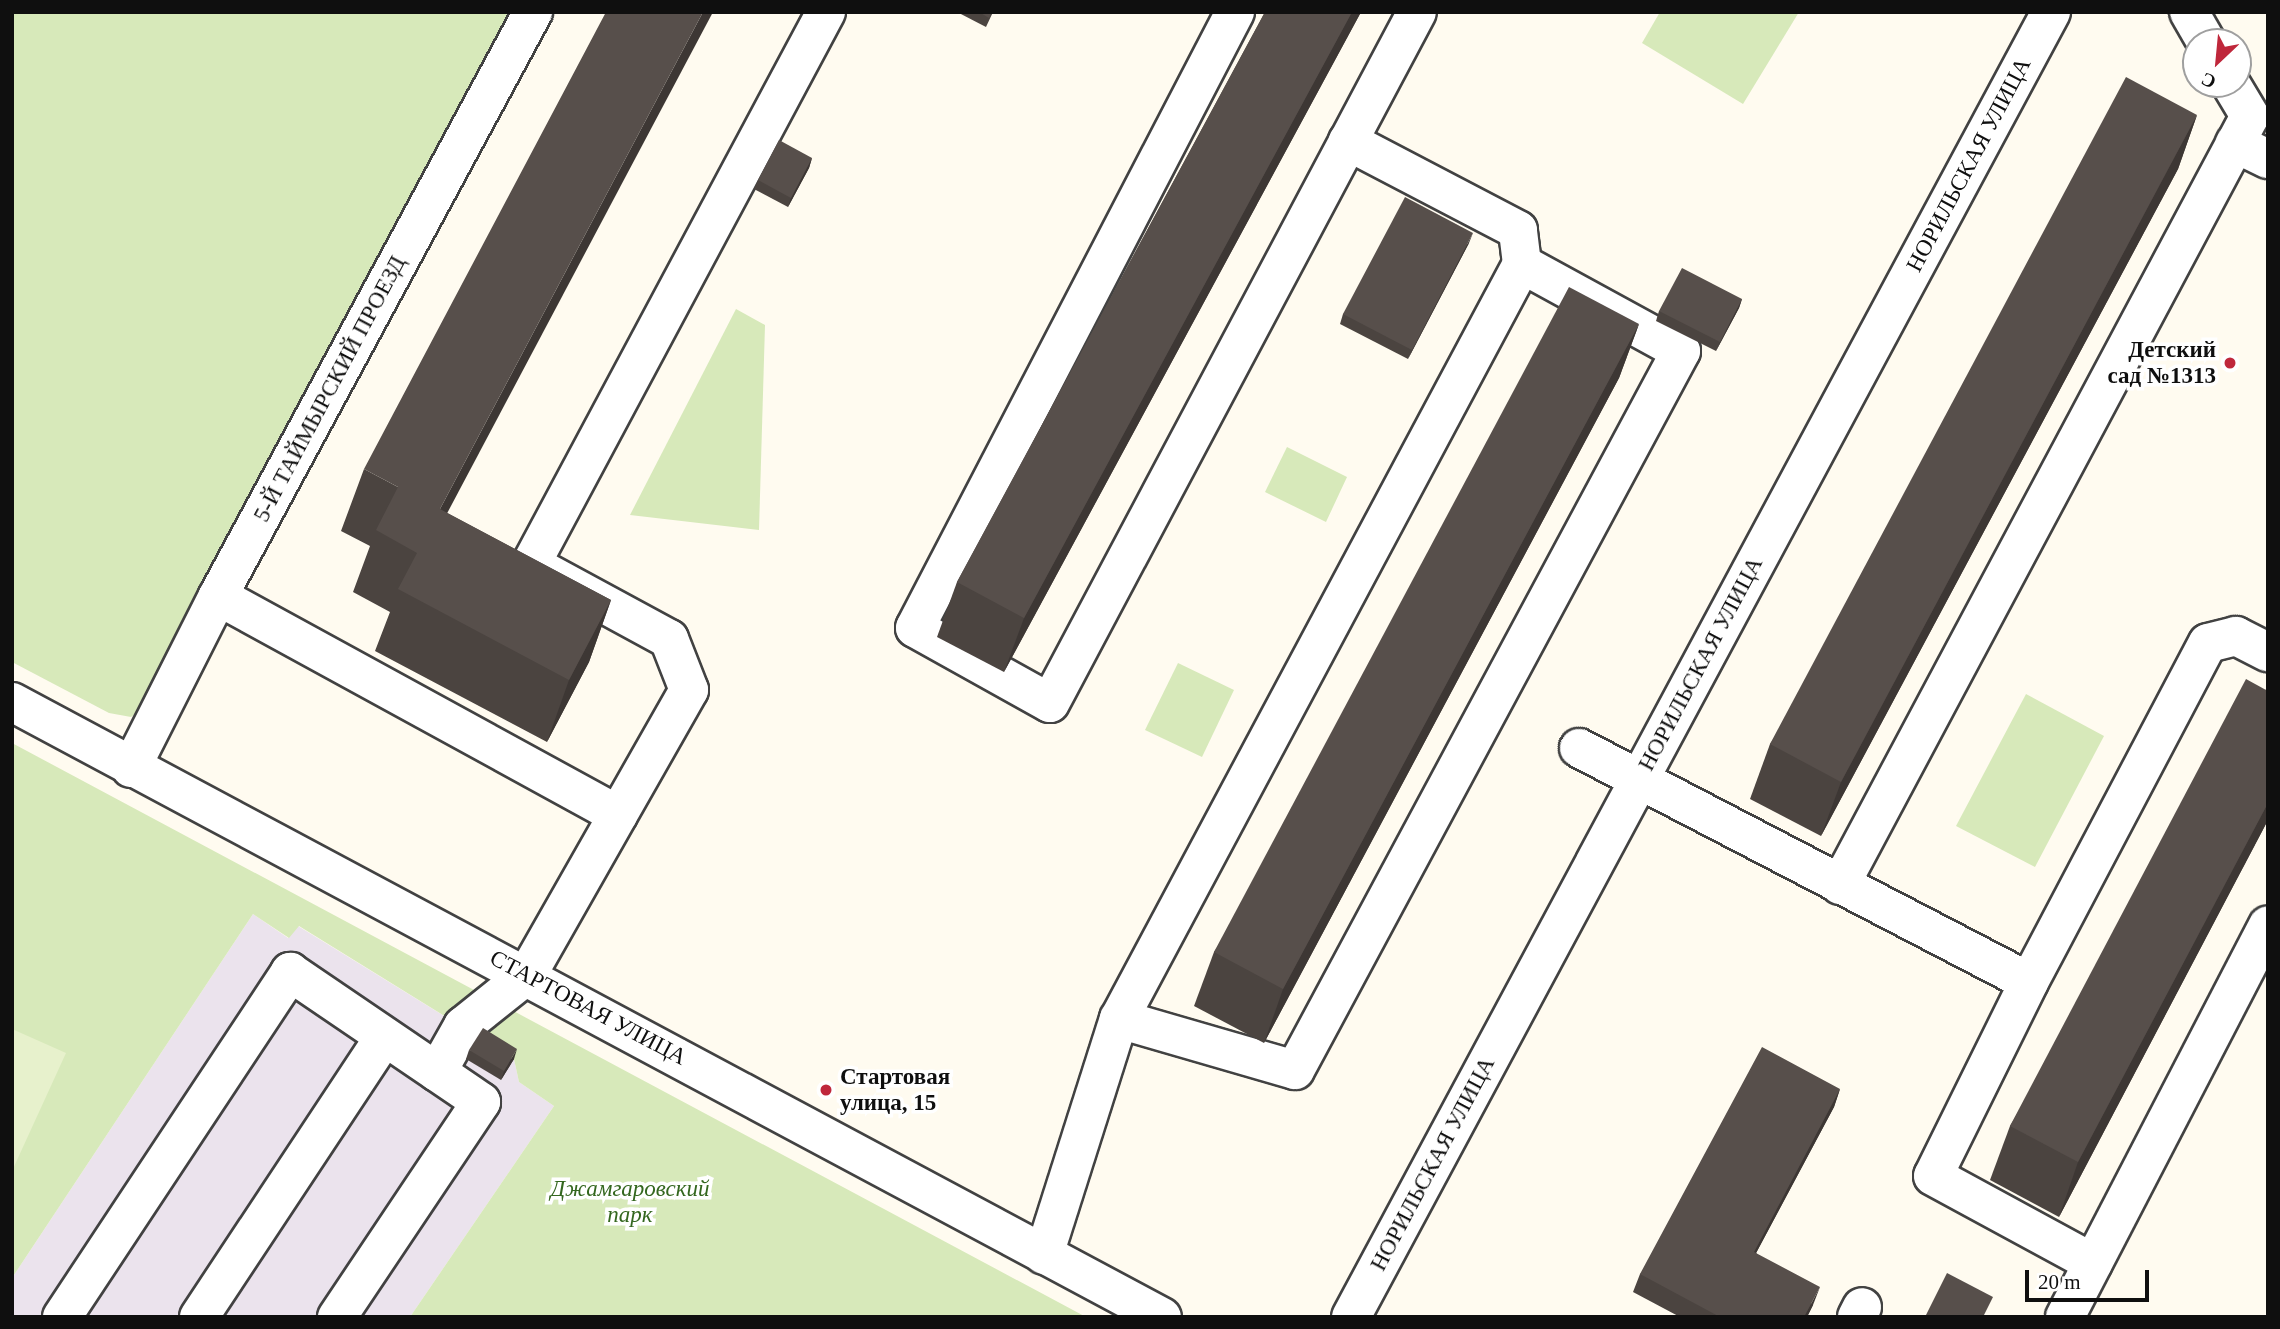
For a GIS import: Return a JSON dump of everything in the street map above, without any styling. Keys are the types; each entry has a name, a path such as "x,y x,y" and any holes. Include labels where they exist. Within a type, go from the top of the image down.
{"street":[{"name":"5-Й ТАЙМЫРСКИЙ ПРОЕЗД","path":"131,768 218,596 533,12"},
{"path":"437,1073 463,1026 527,975 690,690 669,639 531,564 826,12"},
{"path":"1235,12 915,628 1050,703 1417,12"},
{"name":"НОРИЛЬСКАЯ УЛИЦА","path":"1351,1317 2050,12"},
{"path":"2189,12 2198,28"},
{"path":"1840,885 2252,151 2250,116 2239,98"},
{"path":"1044,1255 1119,1019 1522,264 1518,230 1348,141"},
{"path":"1119,1019 1295,1070 1681,351 1522,264"},
{"path":"218,596 618,815"},
{"path":"2093,1263 1933,1175 2029,982 2207,643 2236,636 2268,652"},
{"name":"СТАРТОВАЯ УЛИЦА","path":"12,702 131,768 527,975 1162,1317"},
{"path":"1579,748 2029,982"},
{"path":"2065,1317 2268,926"},
{"path":"62,1317 290,972 481,1102 337,1317"},
{"path":"199,1317 384,1037"}],"shaded area":[{"path":"253,914 288,938 298,926 514,1059 519,1082 554,1106 410,1317 12,1317 12,1278"}],"green space":[{"path":"13,12 519,12 146,706 131,717 109,713 12,662"},
{"path":"1660,12 1799,12 1743,104 1642,43"},
{"path":"736,309 765,325 759,530 630,515"},
{"path":"1287,447 1347,477 1326,522 1265,492"},
{"path":"1178,663 1234,690 1202,757 1145,730"},
{"path":"2026,694 2104,736 2035,867 1956,826"},
{"name":"Джамгаровский парк","path":"12,743 1086,1317 410,1317 554,1106 519,1082 514,1059 299,926 289,938 253,914 12,1278"},
{"path":"12,1029 66,1053 12,1171"}],"building":[{"path":"606,12 703,12 440,509 611,600 569,680 398,589 417,553 376,530 398,487 364,469"},
{"path":"979,12 992,12 989,18"},
{"path":"1265,12 1352,12 1024,618 957,582"},
{"path":"2126,77 2197,115 1841,782 1770,744"},
{"path":"779,140 812,158 791,198 758,180"},
{"path":"1405,197 1473,233 1412,350 1343,314"},
{"path":"1682,268 1742,299 1720,342 1659,311"},
{"path":"1569,287 1639,324 1283,989 1214,952"},
{"path":"2246,679 2268,691 2268,803 2078,1162 2010,1126"},
{"path":"483,1028 517,1049 504,1071 469,1050"},
{"path":"1762,1047 1840,1089 1754,1252 1820,1287 1804,1317 1720,1317 1640,1274"},
{"path":"1947,1273 1993,1297 1983,1317 1925,1317"}],"place":[{"name":"Детский сад №1313","path":"2230,363"},
{"name":"Стартовая улица, 15","path":"826,1090"}]}
